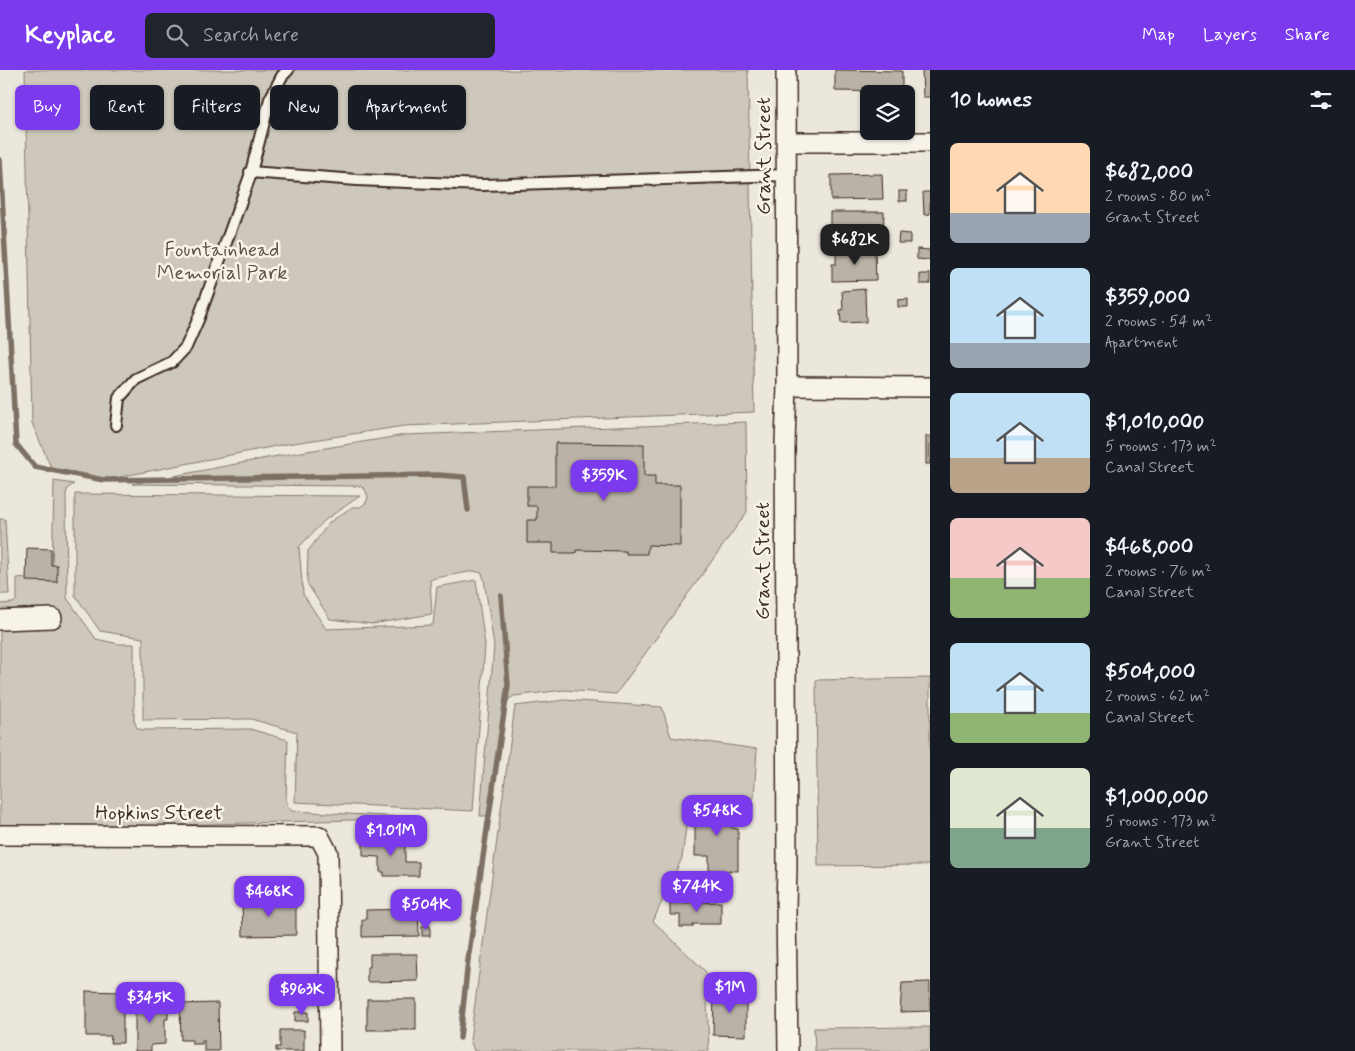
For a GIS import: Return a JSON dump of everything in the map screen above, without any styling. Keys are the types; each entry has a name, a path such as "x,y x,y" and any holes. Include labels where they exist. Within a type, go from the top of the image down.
{"street":[{"name":"Grant Street","path":"786,70 787,386 785,583 788,1051"},
{"path":"787,142 930,142"},
{"path":"787,386 930,387"},
{"path":"0,620 52,618"},
{"name":"Hopkins Street","path":"0,835 319,836 328,852 330,1051"}],"lane":[{"path":"116,425 119,398 136,379 172,362 186,347 198,320 250,172 270,99 282,76 288,70"},
{"path":"250,172 357,180 483,185 787,175"}],"green space":[{"name":"Fountainhead Memorial Park","path":"25,70 748,70 754,412 404,426 281,445 104,480 52,470 32,423 26,130 80,130 80,85 25,85"},
{"path":"746,422 747,512 616,694 564,690 514,696 509,699 506,705 491,816 480,816 494,646 482,573 474,571 430,580 432,614 372,624 330,619 307,583 308,551 330,522 352,507 360,507 366,503 368,497 365,489 360,486 132,484 283,455 405,435"},
{"path":"54,481 74,484 68,488 66,494 67,598 96,639 119,644 134,644 134,720 137,728 143,730 250,729 288,740 286,801 292,811 422,818 0,830 0,604 13,603 17,599 17,578 52,575"},
{"path":"75,494 360,496 325,520 299,547 303,594 326,629 433,625 437,587 476,580 485,645 473,811 295,802 297,732 251,719 143,720 143,638 100,631 75,595"},
{"path":"0,519 5,519 9,594 0,594"},
{"path":"930,678 930,865 818,866 816,680"},
{"path":"565,700 662,707 671,737 757,749 754,798 690,797 682,858 653,921 706,972 709,1051 474,1051 470,1040 515,706"},
{"path":"930,1027 930,1051 815,1051 814,1028"}],"building":[{"path":"835,70 902,71 902,85 860,85 860,91 835,91"},
{"path":"922,70 930,70 930,97 923,97"},
{"path":"882,174 883,199 831,200 831,175"},
{"path":"899,191 907,191 907,201 899,201"},
{"path":"923,192 930,192 930,214 924,215"},
{"path":"830,212 884,212 883,239 830,239"},
{"path":"899,233 910,234 910,243 898,243"},
{"path":"917,249 930,250 930,260 917,259"},
{"path":"875,251 876,280 832,281 832,264 836,264 836,252"},
{"path":"920,274 930,274 930,284 920,284"},
{"path":"865,289 866,322 841,323 840,310 843,310 842,291"},
{"path":"908,299 908,307 898,307 898,300"},
{"path":"926,436 930,436 930,464 926,464"},
{"path":"555,443 644,444 644,476 655,476 655,485 680,485 680,546 648,545 647,554 626,554 626,551 576,550 576,553 553,553 553,543 527,543 527,520 537,520 537,506 527,506 527,486 555,486"},
{"path":"27,548 51,549 51,565 57,565 57,582 26,581"},
{"path":"703,803 733,803 732,828 738,829 738,871 709,870 709,856 695,856 695,817 703,816"},
{"path":"363,840 405,840 405,862 419,862 419,876 384,876 384,872 380,872 380,857 363,856"},
{"path":"242,901 296,901 296,935 243,936"},
{"path":"721,902 721,924 693,924 693,927 680,927 680,915 670,915 670,903"},
{"path":"418,909 419,936 362,937 362,920 366,920 366,910"},
{"path":"422,926 430,926 430,936 422,936"},
{"path":"370,954 417,954 418,981 367,982 367,967 370,967"},
{"path":"930,982 930,1011 900,1012 902,983"},
{"path":"86,991 121,992 123,1043 110,1043 111,1036 86,1036"},
{"path":"714,992 746,993 746,1036 713,1035"},
{"path":"367,999 416,999 416,1030 367,1030"},
{"path":"165,1000 165,1010 168,1010 168,1019 165,1019 165,1044 151,1045 151,1051 135,1051 135,1001"},
{"path":"218,1003 219,1051 204,1051 204,1040 202,1040 202,1044 192,1044 192,1040 181,1040 180,1004"},
{"path":"295,1012 308,1012 308,1021 295,1021"},
{"path":"280,1030 304,1030 304,1051 276,1051 276,1047 280,1047"}],"waterway":[{"path":"0,160 16,444 35,467 104,480 438,475 464,477 468,510"},
{"path":"460,1038 468,960 508,685 501,596"}]}
